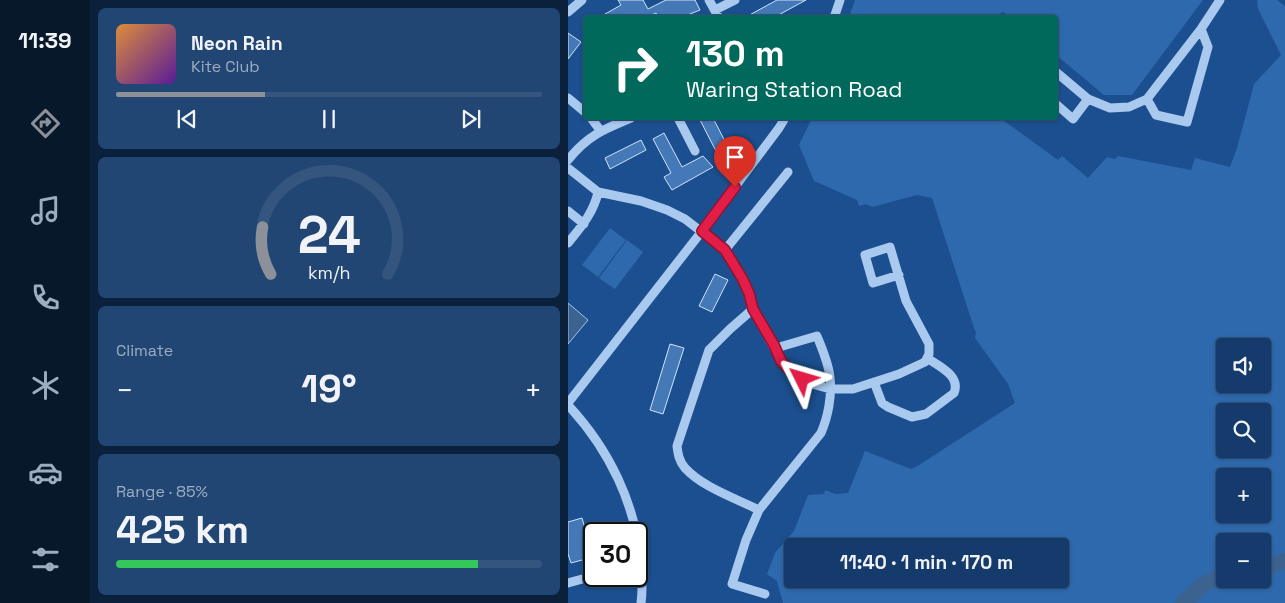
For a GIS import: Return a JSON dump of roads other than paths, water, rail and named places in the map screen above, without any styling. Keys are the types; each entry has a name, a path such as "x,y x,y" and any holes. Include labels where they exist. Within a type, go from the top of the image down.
{"street":[{"path":"568,12 582,0"},
{"path":"709,0 717,14 735,0"},
{"path":"835,15 840,0"},
{"path":"1058,74 1088,99 1110,108 1130,107 1147,99 1220,0"},
{"path":"1147,99 1156,115 1187,122 1208,47 1200,29"},
{"path":"568,98 583,110"},
{"path":"1058,106 1073,119 1088,99"},
{"path":"592,120 600,130"},
{"path":"568,160 577,148 600,130 626,120"},
{"path":"679,120 695,151"},
{"path":"634,522 618,476 598,441 568,404 702,231 784,120"},
{"path":"568,168 598,192 641,201 685,219 725,250 746,286 753,309 776,348 781,361 793,374 812,384 830,390 853,389 910,370 925,362 929,354 929,344 906,301 899,275 890,247 865,255 874,284 899,275"},
{"path":"725,250 788,172"},
{"path":"568,243 584,224 596,203 598,192"},
{"path":"568,211 584,224"},
{"path":"753,309 710,350 677,446 678,456 684,467 698,478 760,510"},
{"path":"765,594 732,584 746,540 760,510 821,433 826,422 830,390 830,377 818,336 776,348"},
{"path":"874,382 882,403 888,408 912,416 926,414 954,393 956,389 955,382 950,374 927,358"},
{"path":"568,583 583,579"},
{"path":"641,603 642,587"}],"waterway":[{"path":"1271,565 1286,561"},
{"path":"1183,603 1204,584 1216,579"}]}
